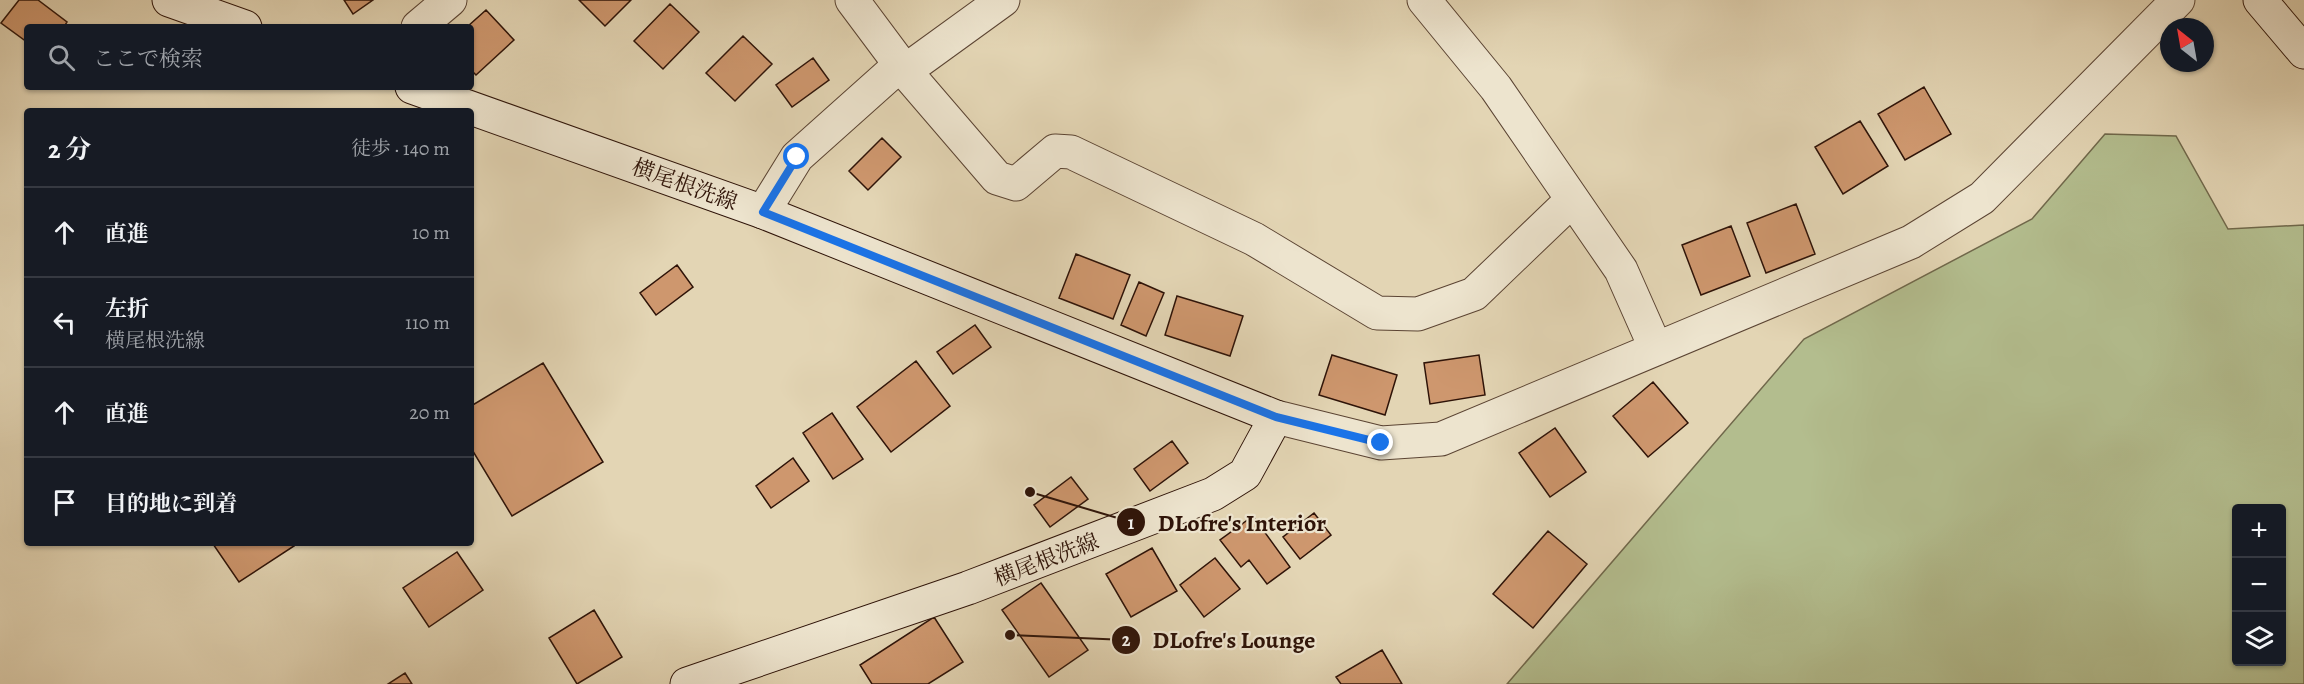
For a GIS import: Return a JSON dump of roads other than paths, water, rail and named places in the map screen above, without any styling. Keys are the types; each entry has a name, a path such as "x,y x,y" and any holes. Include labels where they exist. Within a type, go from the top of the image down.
{"street":[{"path":"170,0 236,24"},
{"path":"422,24 450,0"},
{"path":"852,0 905,71 997,178 1016,184 1055,151 1071,152 1254,238 1377,313 1418,314 1474,294 1572,200"},
{"path":"763,212 797,157 891,73 905,71 1003,0"},
{"path":"1424,0 1496,88 1621,270 1656,350"},
{"path":"1276,417 1381,443 1441,439 1911,242 1982,198 2178,0"},
{"path":"2260,0 2304,52"},
{"name":"横尾根洗線","path":"420,90 471,108"},
{"name":"横尾根洗線","path":"474,109 763,212 1276,417 1245,474 1213,494 968,588 690,684"}],"place":[{"name":"DLofre's Interior","path":"1030,492"},
{"name":"DLofre's Lounge","path":"1010,635"}]}
